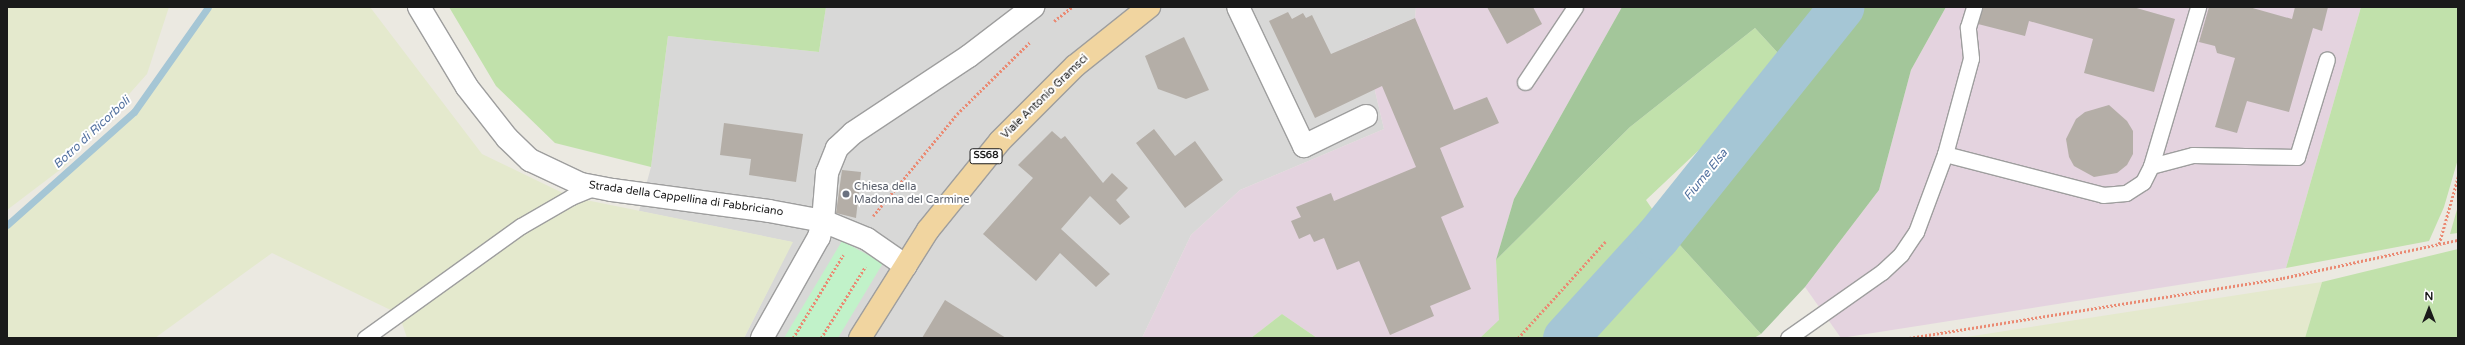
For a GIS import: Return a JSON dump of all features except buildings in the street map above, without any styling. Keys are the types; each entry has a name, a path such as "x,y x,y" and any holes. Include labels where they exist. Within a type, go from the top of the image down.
{"main road":[{"name":"Viale Antonio Gramsci","path":"860,338 944,209 1014,126 1075,66 1149,7"}],"street":[{"name":"Strada della Cappellina di Fabbriciano","path":"418,7 467,87 507,138 530,160 581,184 823,221 866,239 906,266"},
{"path":"762,338 809,259 823,221 827,173 832,158 841,144 969,56 1032,7"},
{"path":"1238,7 1304,146 1366,116"}],"lane":[{"path":"1525,82 1575,7"},
{"path":"1788,338 1882,272 1901,254 1916,232 1945,154 1971,58 1968,27 1974,7"},
{"path":"1945,154 2104,195 2126,192 2142,182 2151,166 2198,7"},
{"path":"2151,166 2193,155 2297,157 2328,59"},
{"path":"365,338 521,226 571,198 596,187"}],"path":[{"path":"1052,22 1072,7"},
{"path":"793,338 957,114 1032,40"},
{"path":"2439,244 2458,178"},
{"path":"822,338 853,289 866,239"},
{"path":"1909,338 2283,278 2458,240"},
{"path":"1518,338 1606,242"}],"shaded area":[{"path":"826,7 1416,7 1415,18 1363,40 1384,129 1240,190 1191,235 1142,338 744,338 792,242 639,211 651,167 668,36 819,52"},
{"path":"1416,7 1622,7 1514,199 1496,260 1500,320 1480,338 1317,338 1282,314 1251,338 1142,338 1191,235 1240,190 1384,129 1363,40 1415,18"},
{"path":"1946,7 2361,7 2286,268 1841,338 1805,287 1879,190 1911,70"}],"green space":[{"path":"7,7 169,7 147,74 65,166 7,210"},
{"path":"207,7 370,7 482,154 571,197 793,242 744,338 407,338 399,314 272,253 155,338 7,338 7,225 134,112"},
{"path":"449,7 826,7 819,52 668,36 651,167 555,143 496,86"},
{"path":"1622,7 1946,7 1911,70 1879,190 1805,287 1761,334 1668,232 1800,77 1755,28 1630,127 1496,260 1514,199"},
{"path":"2361,7 2458,7 2458,159 2444,207 2429,241 2286,268"},
{"path":"1755,28 1789,65 1646,200 1668,232 1761,334 1754,338 1480,338 1499,320 1496,260 1630,127"},
{"path":"2458,206 2458,233 2450,234"},
{"path":"842,241 883,263 838,338 784,338"},
{"path":"2458,249 2458,338 2305,338 2322,282"},
{"path":"2322,282 2305,338 1960,338"},
{"path":"1282,314 1317,338 1251,338"}],"waterway":[{"name":"Botro di Ricorboli","path":"7,225 134,112 208,7"},
{"name":"Fiume Elsa","path":"1565,338 1657,237 1841,7"}],"place":[{"name":"Chiesa della Madonna del Carmine","path":"846,194"}]}
